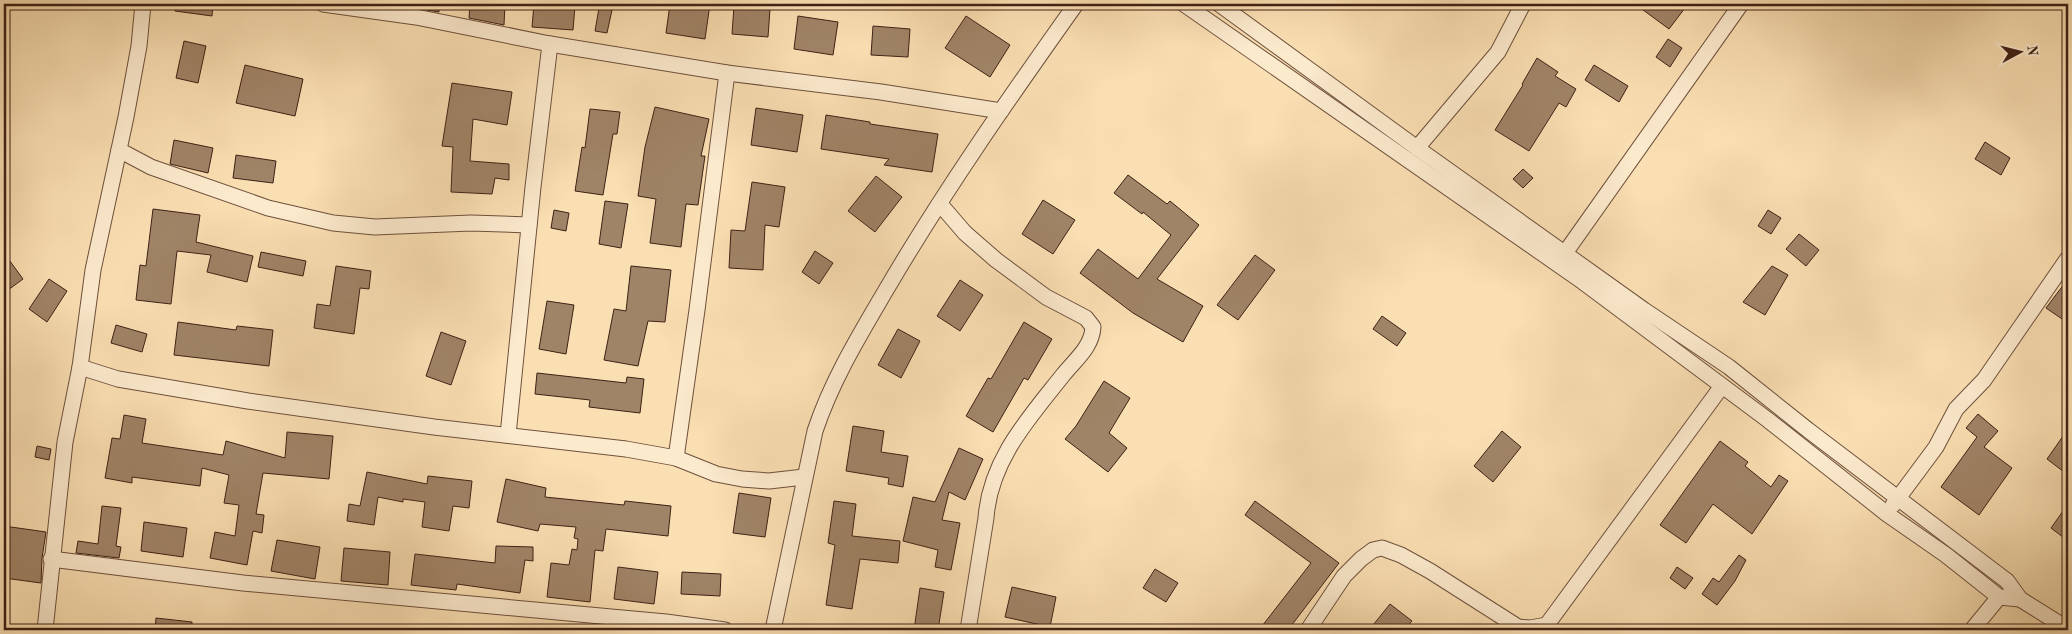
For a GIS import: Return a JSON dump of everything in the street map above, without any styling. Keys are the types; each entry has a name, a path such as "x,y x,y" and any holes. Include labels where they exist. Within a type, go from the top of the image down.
{"street":[{"path":"45,630 51,559 65,442 80,367 93,270 139,46 143,4"},
{"path":"323,4 416,17 550,44 727,73 1001,111"},
{"path":"773,630 815,431 824,404 839,370 906,255 1001,111 1076,4"},
{"path":"1184,4 1579,279 1768,420 1887,514 1946,555 1999,597 2020,599"},
{"path":"1219,4 1644,310 1729,367 1808,430 2007,581 2020,599 2068,629"},
{"path":"1417,148 1498,52 1523,4"},
{"path":"1565,253 1742,4"},
{"path":"508,435 529,225 550,44"},
{"path":"676,458 727,73"},
{"path":"119,150 151,168 268,208 333,223 375,227 471,223 529,225"},
{"path":"940,204 965,233 996,260 1046,296 1086,318 1093,327 1088,346 1040,405 1002,459 995,473 987,501 968,630"},
{"path":"1887,514 1936,446 1956,409 1984,380 2068,258"},
{"path":"80,367 118,379 248,401 626,449 676,458 716,474 742,479 769,480 804,477"},
{"path":"1308,630 1344,576 1373,550 1382,548 1401,555 1430,571 1518,627 1545,628 1722,386"},
{"path":"51,559 243,583 666,622 725,630"},
{"path":"1972,630 1999,597"}],"building":[{"path":"176,4 213,4 212,16 175,11"},
{"path":"439,4 439,12 398,5"},
{"path":"470,4 505,4 504,25 469,18"},
{"path":"534,4 575,6 573,30 532,27"},
{"path":"670,4 710,4 705,39 666,33"},
{"path":"1635,4 1688,4 1669,29"},
{"path":"734,6 770,9 768,37 732,34"},
{"path":"599,8 612,10 607,33 595,31"},
{"path":"798,16 838,22 833,55 794,49"},
{"path":"966,16 1010,45 990,77 945,48"},
{"path":"873,26 910,29 908,57 871,55"},
{"path":"1668,39 1682,48 1670,67 1656,57"},
{"path":"184,41 206,46 198,83 176,78"},
{"path":"1537,58 1558,72 1555,76 1576,89 1566,107 1559,103 1529,151 1495,130 1523,85"},
{"path":"245,65 303,79 295,116 236,103"},
{"path":"1594,65 1628,86 1619,102 1585,80"},
{"path":"452,83 512,92 507,125 473,119 470,161 509,164 509,180 495,178 492,194 451,192 453,147 442,146"},
{"path":"655,107 709,119 701,156 705,156 698,205 686,204 681,247 650,243 656,199 638,196 645,147"},
{"path":"756,108 803,115 797,152 751,145"},
{"path":"590,109 620,112 617,134 613,134 603,195 575,191 582,147 585,148"},
{"path":"826,115 870,122 870,124 938,134 932,172 884,165 889,159 821,149"},
{"path":"174,140 213,148 208,173 170,164"},
{"path":"1985,142 2010,158 2001,175 1975,159"},
{"path":"236,155 276,161 273,183 233,178"},
{"path":"1523,169 1533,178 1523,188 1513,179"},
{"path":"1128,175 1167,204 1170,201 1199,225 1157,279 1203,306 1183,342 1133,313 1080,273 1098,249 1138,279 1171,235 1143,212 1142,214 1114,193"},
{"path":"876,176 902,197 875,232 848,211"},
{"path":"752,182 785,187 779,227 765,225 763,270 729,268 731,230 745,231"},
{"path":"1043,200 1075,220 1053,254 1022,234"},
{"path":"605,201 628,204 621,248 599,244"},
{"path":"153,209 200,215 196,242 253,256 247,282 207,272 211,255 177,251 171,304 136,300 140,265 146,266"},
{"path":"554,210 569,213 566,231 551,228"},
{"path":"1768,210 1781,218 1771,234 1758,226"},
{"path":"1799,234 1819,250 1806,266 1786,249"},
{"path":"815,251 833,263 819,284 802,272"},
{"path":"261,252 306,261 303,276 258,267"},
{"path":"4,253 23,279 4,293"},
{"path":"1255,255 1275,270 1238,320 1217,305"},
{"path":"336,266 371,271 369,289 360,288 354,334 314,328 317,304 330,306"},
{"path":"631,266 671,270 665,322 648,321 638,366 604,360 614,309 626,311"},
{"path":"1772,266 1788,275 1765,315 1743,302"},
{"path":"49,279 67,291 47,322 29,309"},
{"path":"2068,279 2068,323 2046,308"},
{"path":"960,280 983,295 960,331 937,316"},
{"path":"547,301 574,305 566,354 539,349"},
{"path":"1382,316 1406,333 1397,346 1373,329"},
{"path":"178,322 236,330 237,326 273,330 269,366 174,355"},
{"path":"1024,322 1052,339 1028,380 1024,378 993,432 966,416 988,378 991,379"},
{"path":"116,325 147,334 142,352 111,343"},
{"path":"898,329 920,341 901,378 878,365"},
{"path":"441,332 466,341 451,385 426,376"},
{"path":"537,373 626,383 627,377 644,379 640,413 589,407 590,400 535,394"},
{"path":"1104,381 1130,398 1109,433 1127,448 1108,472 1065,439 1076,426"},
{"path":"1978,414 1998,431 1984,447 2012,468 1979,515 1941,487 1977,437 1966,428"},
{"path":"124,415 146,419 142,443 223,455 226,441 285,458 287,432 333,436 329,479 263,473 256,514 264,515 262,533 253,531 247,565 210,558 215,532 235,536 239,505 224,503 229,475 202,468 200,486 132,477 132,483 105,478 112,438 120,439"},
{"path":"853,426 884,431 881,452 908,456 903,487 888,484 889,478 846,471"},
{"path":"2068,429 2068,475 2047,459"},
{"path":"1502,431 1521,447 1493,482 1474,466"},
{"path":"1720,441 1748,462 1745,466 1771,487 1779,475 1788,481 1752,534 1713,504 1686,543 1660,525"},
{"path":"37,446 51,449 49,460 35,457"},
{"path":"959,448 983,459 965,500 949,492 942,520 960,523 951,570 935,567 938,550 903,541 913,497 935,502"},
{"path":"367,472 427,484 428,476 472,481 469,508 453,506 449,531 422,527 425,502 403,499 403,502 378,497 374,525 347,521 349,504 360,506"},
{"path":"506,479 546,488 545,497 624,505 625,501 671,506 668,536 606,529 603,551 595,550 590,602 547,597 551,563 569,565 572,549 577,550 578,539 574,538 576,527 540,524 538,531 497,522"},
{"path":"739,493 771,498 765,537 733,533"},
{"path":"834,501 856,504 852,536 900,541 898,563 860,559 852,609 826,605 835,545 828,543"},
{"path":"1255,501 1339,563 1288,630 1259,630 1311,563 1245,515"},
{"path":"2068,504 2068,541 2051,528"},
{"path":"102,506 121,508 116,546 121,547 119,558 76,553 78,541 98,544"},
{"path":"144,522 187,528 183,557 141,551"},
{"path":"4,526 46,532 41,583 4,578"},
{"path":"277,540 320,547 315,579 271,571"},
{"path":"496,546 533,547 533,561 525,560 520,593 457,584 456,590 411,585 415,554 495,563"},
{"path":"344,548 390,552 388,585 341,581"},
{"path":"1739,555 1746,560 1735,581 1717,605 1702,594 1713,578 1719,582"},
{"path":"618,567 658,572 654,604 614,599"},
{"path":"1677,567 1693,578 1685,589 1670,578"},
{"path":"1155,569 1178,583 1166,602 1143,588"},
{"path":"682,572 721,574 720,596 681,594"},
{"path":"1012,587 1056,597 1050,627 1005,617"},
{"path":"920,588 944,592 938,630 914,630"},
{"path":"1390,604 1412,621 1404,630 1369,630"},
{"path":"156,618 192,622 192,630 155,630"}]}
